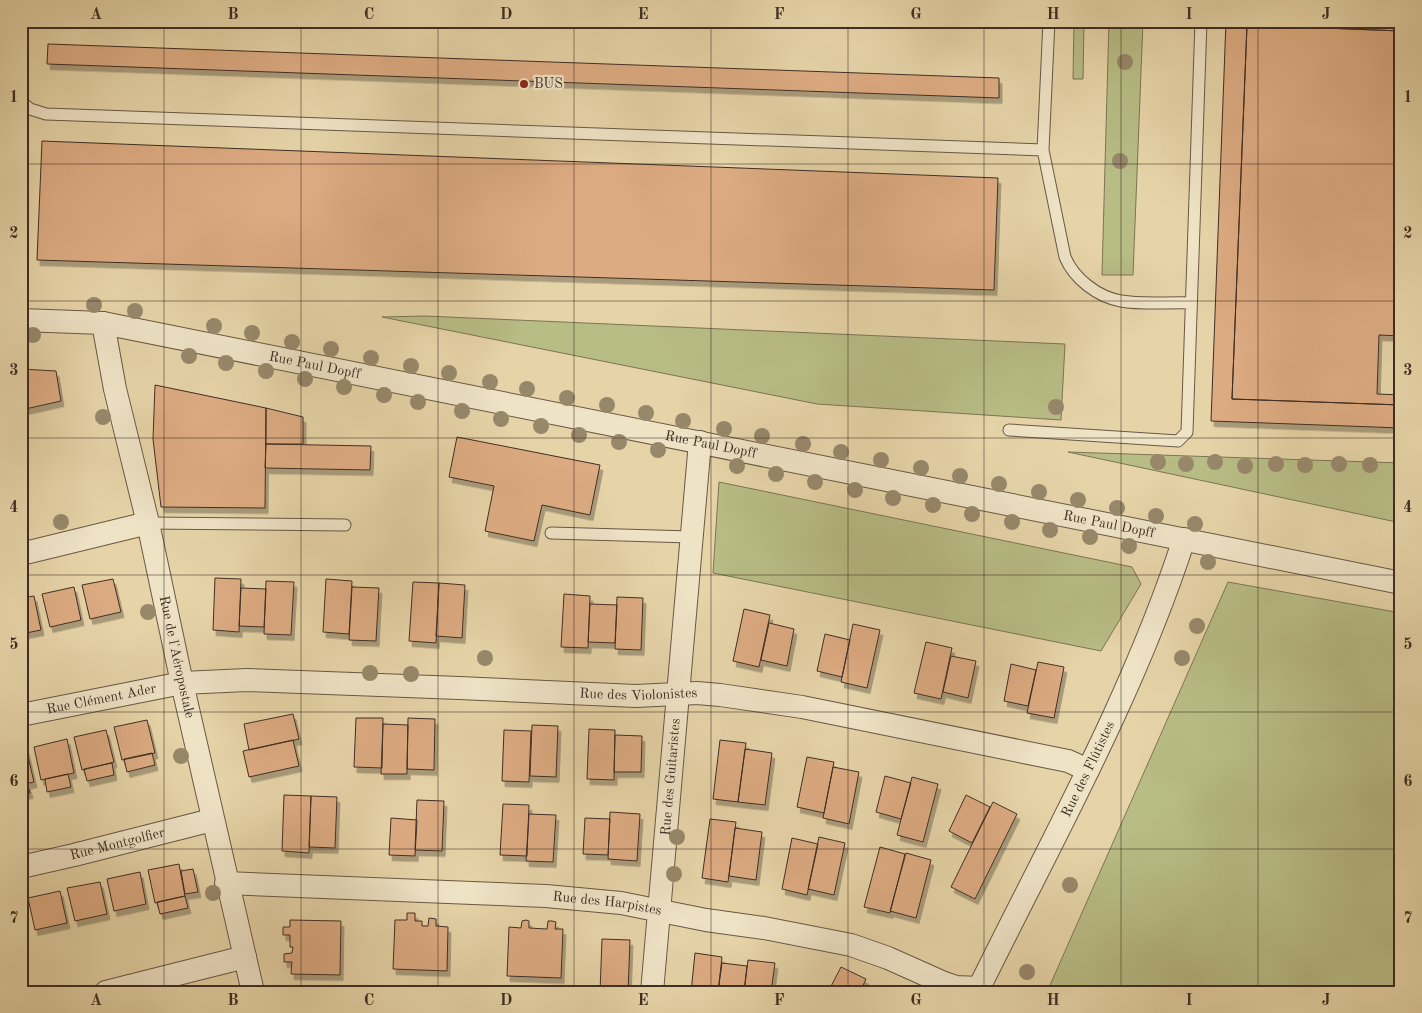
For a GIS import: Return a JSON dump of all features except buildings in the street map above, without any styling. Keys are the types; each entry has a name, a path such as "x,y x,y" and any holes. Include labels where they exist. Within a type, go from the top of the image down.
{"street":[{"name":"Rue Paul Dopff","path":"21,320 103,324 1401,583"},
{"name":"Rue de l'Aéropostale","path":"103,324 115,389 148,523 212,820 252,992"},
{"name":"Rue des Guitaristes","path":"652,992 700,442"},
{"path":"21,554 148,523"},
{"name":"Rue des Flûtistes","path":"978,990 1088,770 1156,621 1184,539"},
{"name":"Rue des Violonistes","path":"182,683 247,680 636,696 720,695 802,708 1068,761 1088,770"},
{"name":"Rue Clément Ader","path":"21,715 182,683"},
{"name":"Rue Montgolfier","path":"21,867 212,820"},
{"name":"Rue des Harpistes","path":"226,883 546,896 621,903 851,945 888,958 944,983 978,990"},
{"path":"106,992 245,956"}],"lane":[{"path":"1049,21 1043,150 1068,264 1080,279 1105,296 1122,301 1191,303"},
{"path":"1009,430 1178,440 1187,432 1200,21"},
{"path":"21,101 30,109 46,114 1043,150"},
{"path":"148,523 345,525"},
{"path":"551,533 692,537"}],"green space":[{"path":"1074,21 1084,21 1083,79 1073,79"},
{"path":"1109,21 1143,21 1133,275 1102,275"},
{"path":"425,316 1065,344 1061,420 817,404 382,317"},
{"path":"1068,452 1401,463 1401,523"},
{"path":"719,482 1132,567 1141,584 1101,651 713,573"},
{"path":"1228,582 1401,613 1401,992 1047,992"}],"place":[{"name":"BUS","path":"524,84"}]}
